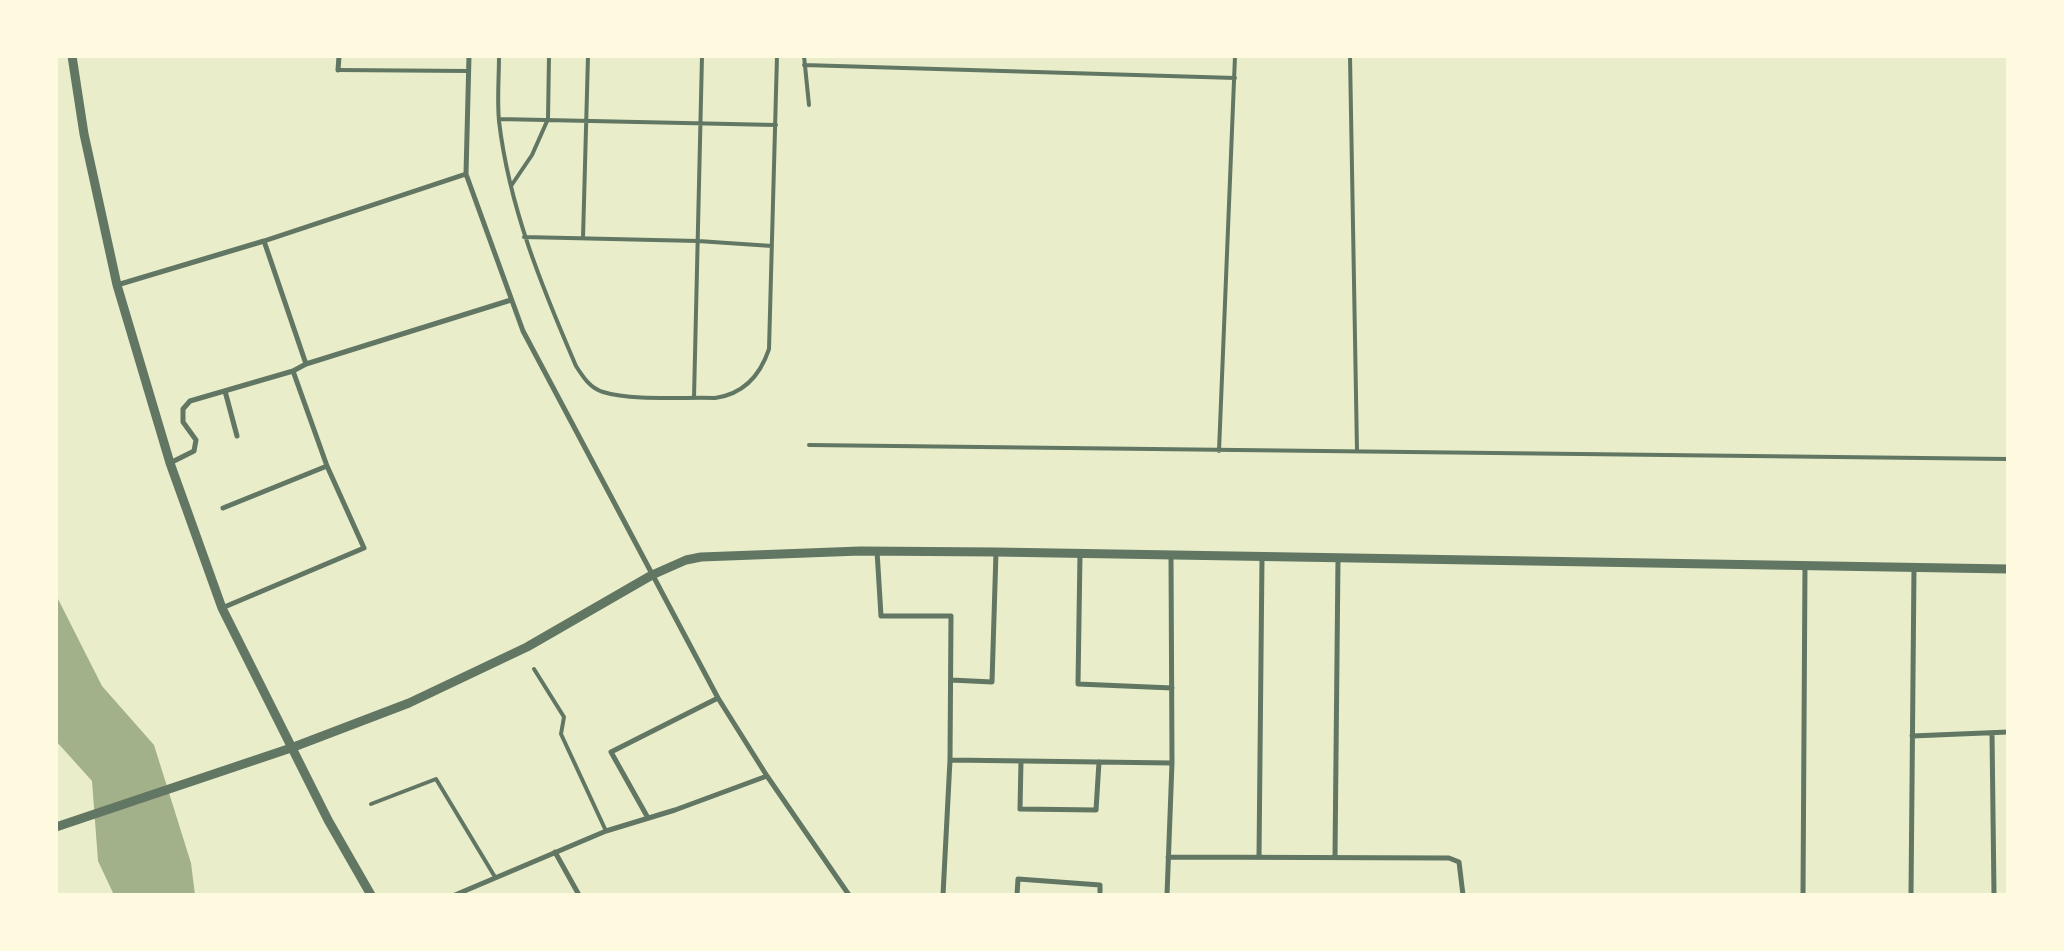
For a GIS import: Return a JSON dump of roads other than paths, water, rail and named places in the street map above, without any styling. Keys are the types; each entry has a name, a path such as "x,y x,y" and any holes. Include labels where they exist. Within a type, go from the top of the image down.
{"street":[{"path":"72,56 84,134 116,285 170,463 222,608 328,820 371,895"},
{"path":"338,70 339,56"},
{"path":"469,56 466,174 522,331 718,698 767,776 849,895"},
{"path":"116,285 264,241 466,174"},
{"path":"264,241 306,364"},
{"path":"170,463 194,451 196,440 183,422 183,409 190,401 293,371 306,364 510,300"},
{"path":"222,608 364,548 327,466 293,371"},
{"path":"224,391 237,436"},
{"path":"223,508 327,466"},
{"path":"877,552 881,616 951,616 950,760 943,895"},
{"path":"56,827 291,748 409,704 527,647 652,575 686,560 701,557 877,552 996,552 2008,569"},
{"path":"951,680 992,682 996,552"},
{"path":"1080,554 1078,684 1172,688"},
{"path":"1167,895 1172,763 1171,555"},
{"path":"1259,857 1262,557"},
{"path":"1335,857 1338,558"},
{"path":"1803,895 1805,566"},
{"path":"1910,895 1914,568"},
{"path":"648,818 611,752 718,698"},
{"path":"1992,732 1994,895"},
{"path":"1912,736 2008,732"},
{"path":"950,760 1172,763"},
{"path":"1021,761 1020,808 1096,810 1100,762"},
{"path":"455,895 606,831 767,776"},
{"path":"556,852 579,895"},
{"path":"1168,857 1448,858 1459,862 1463,895"},
{"path":"1017,895 1018,879 1100,885 1100,895"}],"lane":[{"path":"499,56 499,119 511,186 524,237 573,359 587,383 602,392 627,396 694,398 729,396 741,391 760,372 769,349 777,56"},
{"path":"511,186 532,155 548,119 549,56"},
{"path":"583,238 588,56"},
{"path":"694,398 702,56"},
{"path":"804,56 809,105"},
{"path":"1219,451 1235,56"},
{"path":"1350,56 1357,452"},
{"path":"804,65 1235,78"},
{"path":"338,70 469,71"},
{"path":"499,119 776,125"},
{"path":"524,237 698,241 772,246"},
{"path":"809,445 2008,459"},
{"path":"534,669 564,717 561,734 606,831"},
{"path":"372,804 436,779 495,877"}]}
